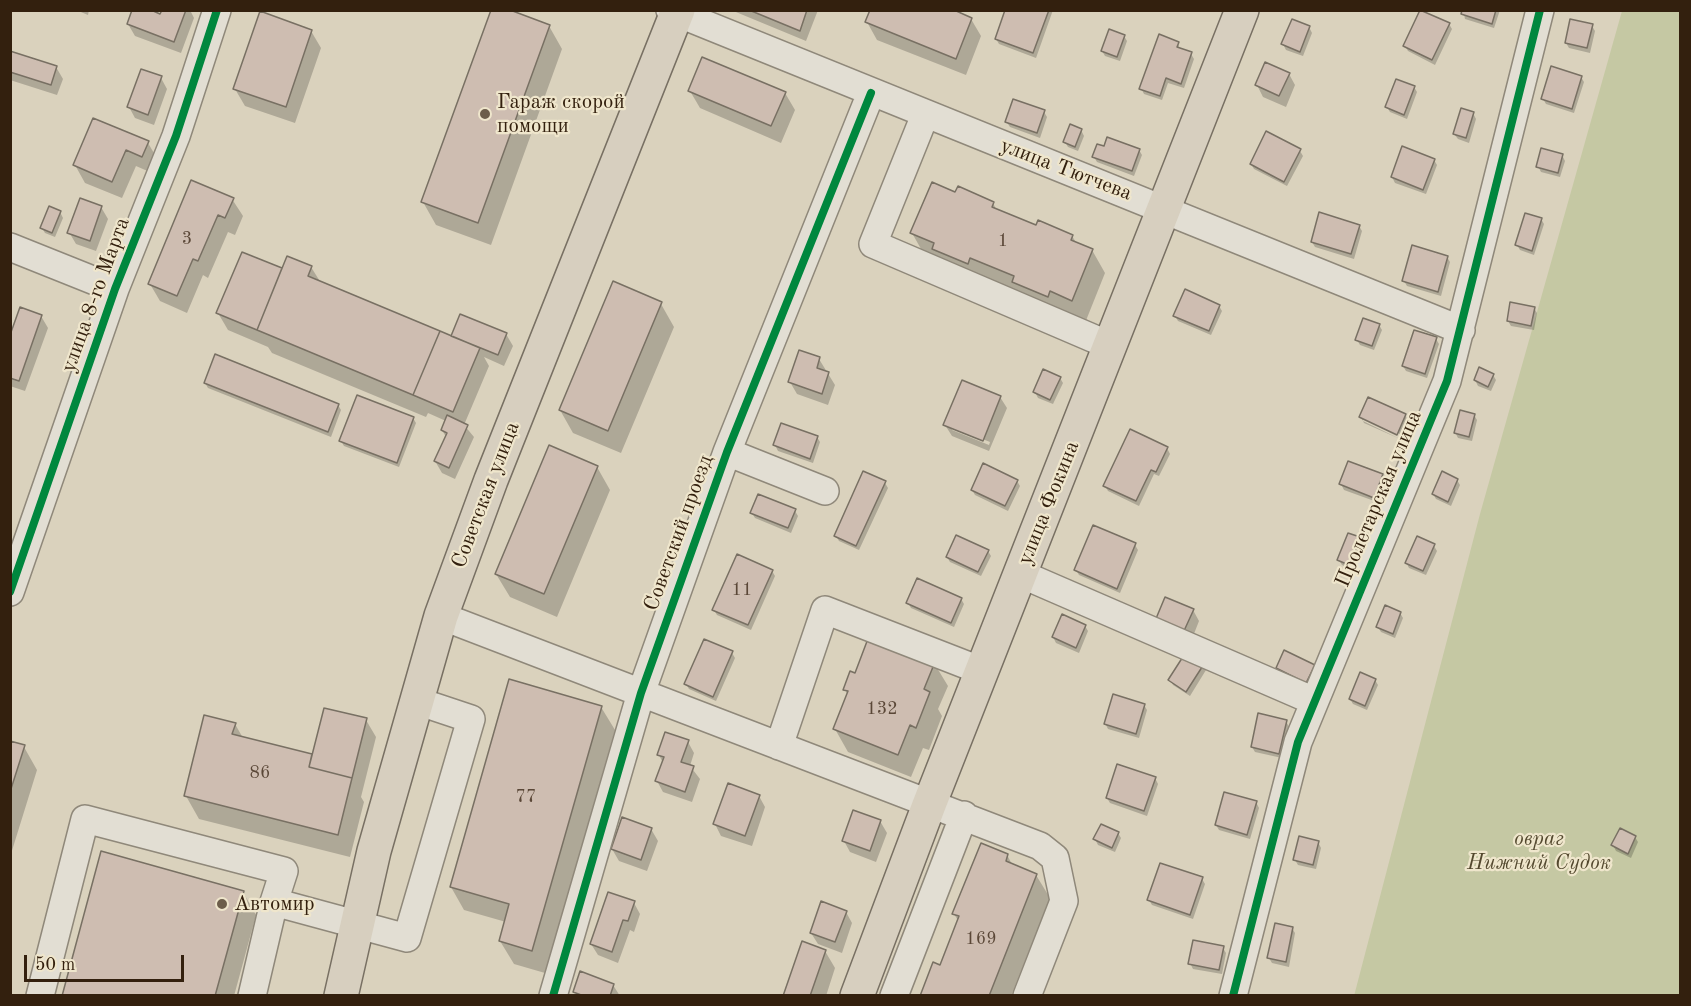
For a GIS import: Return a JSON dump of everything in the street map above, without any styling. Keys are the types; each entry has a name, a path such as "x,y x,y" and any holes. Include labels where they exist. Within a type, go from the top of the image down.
{"main road":[{"name":"улица Фокина","path":"857,996 929,805 1166,209 1242,10"},
{"name":"Советская улица","path":"341,996 374,851 441,615 491,480 675,11"}],"street":[{"name":"улица 8-го Марта","path":"10,592 115,289 176,136 217,10"},
{"name":"Пролетарская улица","path":"1233,996 1294,753 1439,402 1461,330 1540,10"},
{"name":"улица Тютчева","path":"675,11 871,93 1166,209 1339,283 1461,330"},
{"name":"Советский проезд","path":"553,996 641,693 727,453 871,93"},
{"path":"926,115 873,244 1111,346"},
{"path":"10,247 115,289"},
{"path":"727,453 825,491"},
{"path":"1021,574 1314,701"},
{"path":"779,747 825,610 982,671"},
{"path":"441,615 1040,846 1055,858 1064,901 1027,996"},
{"path":"274,902 407,938 471,719 417,701"},
{"path":"894,996 964,815"},
{"path":"40,996 85,819 284,871 274,902 252,996"}],"green space":[{"name":"овраг Нижний Судок","path":"1622,11 1680,11 1680,995 1354,996 1480,514"}],"building":[{"path":"132,10 151,10 160,14 162,10 186,10 174,42 127,24"},
{"name":"Гараж скорой помощи","path":"491,10 510,10 550,25 478,223 421,202"},
{"path":"749,10 807,10 800,31"},
{"path":"870,10 954,10 972,18 956,59 865,22"},
{"path":"1005,10 1049,10 1033,53 995,39"},
{"path":"1420,10 1450,23 1432,60 1403,46"},
{"path":"1462,10 1496,10 1492,24 1461,14"},
{"path":"260,11 312,30 286,107 233,89"},
{"path":"1292,19 1310,26 1300,52 1281,44"},
{"path":"1570,19 1593,24 1587,48 1565,43"},
{"path":"1109,29 1125,35 1117,57 1101,51"},
{"path":"1159,34 1179,42 1177,47 1192,52 1181,84 1166,78 1160,96 1139,89"},
{"path":"10,51 57,66 51,85 10,72"},
{"path":"702,57 786,92 771,126 688,91"},
{"path":"1265,62 1290,73 1279,96 1255,85"},
{"path":"1551,66 1582,76 1572,109 1541,99"},
{"path":"141,69 162,76 148,115 127,107"},
{"path":"1396,79 1415,86 1404,115 1385,107"},
{"path":"1013,99 1045,110 1037,133 1005,122"},
{"path":"1461,108 1474,112 1466,138 1453,134"},
{"path":"93,118 149,141 142,157 126,150 112,182 73,165"},
{"path":"1070,124 1082,129 1075,147 1063,142"},
{"path":"1266,131 1301,149 1284,182 1250,164"},
{"path":"1107,137 1140,149 1132,171 1092,157 1097,144 1104,146"},
{"path":"1402,146 1435,159 1423,190 1391,177"},
{"path":"1541,148 1563,154 1558,173 1536,167"},
{"path":"191,180 234,198 225,218 218,215 198,261 193,259 177,296 148,284"},
{"path":"932,182 955,192 958,186 994,202 992,207 1036,225 1038,220 1073,235 1071,240 1093,249 1072,301 1050,291 1048,297 1012,282 1014,276 970,258 968,264 932,249 934,243 910,233"},
{"path":"80,198 102,206 90,241 67,233"},
{"path":"49,206 61,211 52,233 40,228"},
{"path":"1319,212 1360,225 1351,254 1311,242"},
{"path":"1525,213 1542,218 1532,251 1515,245"},
{"path":"1412,245 1448,256 1438,292 1402,281"},
{"path":"242,252 282,268 257,330 216,313"},
{"path":"287,256 312,266 308,276 440,331 413,395 257,330"},
{"path":"613,281 662,302 608,431 559,410"},
{"path":"1185,289 1220,305 1209,331 1173,316"},
{"path":"1510,302 1535,307 1531,326 1507,321"},
{"path":"20,307 42,315 19,381 10,378 10,335"},
{"path":"460,314 507,333 498,355 451,336"},
{"path":"1363,318 1380,324 1372,346 1355,340"},
{"path":"1414,330 1437,337 1425,374 1402,366"},
{"path":"440,331 480,348 453,412 413,395"},
{"path":"799,350 820,357 817,368 829,372 822,394 788,382"},
{"path":"215,354 339,404 328,432 204,383"},
{"path":"1479,367 1494,374 1488,387 1474,380"},
{"path":"1043,369 1061,377 1050,400 1033,392"},
{"path":"962,380 1001,396 983,441 943,425"},
{"path":"357,395 414,417 397,463 339,441"},
{"path":"1368,397 1406,414 1397,435 1359,417"},
{"path":"1460,410 1475,414 1469,437 1454,433"},
{"path":"447,415 468,425 449,468 434,461 447,433 441,430"},
{"path":"781,423 818,436 810,459 773,445"},
{"path":"1130,429 1168,447 1156,472 1151,470 1136,501 1103,486"},
{"path":"549,445 598,466 544,594 495,574"},
{"path":"1348,461 1383,474 1374,498 1339,484"},
{"path":"983,463 1018,480 1005,506 971,490"},
{"path":"863,471 886,481 856,546 834,536"},
{"path":"1442,471 1458,479 1448,502 1432,494"},
{"path":"758,494 796,509 788,528 750,513"},
{"path":"1093,525 1136,543 1117,589 1074,570"},
{"path":"1348,533 1360,537 1349,565 1337,560"},
{"path":"956,535 989,550 978,572 946,557"},
{"path":"1417,536 1435,544 1423,571 1405,563"},
{"path":"737,554 773,570 748,625 712,610"},
{"path":"917,578 962,598 951,623 906,603"},
{"path":"1165,597 1194,609 1183,633 1155,621"},
{"path":"1385,605 1401,612 1393,634 1376,627"},
{"path":"1062,614 1086,625 1076,648 1052,637"},
{"path":"869,636 935,662 924,689 930,692 916,728 910,725 898,755 833,729 848,691 843,690 850,671 855,673"},
{"path":"704,639 733,651 713,697 684,684"},
{"path":"1284,650 1315,665 1306,683 1276,668"},
{"path":"1186,652 1204,664 1186,692 1168,680"},
{"path":"1360,672 1376,679 1365,706 1349,699"},
{"path":"509,679 602,706 532,951 499,941 509,904 450,887"},
{"path":"1113,694 1145,704 1136,734 1104,724"},
{"path":"324,708 367,718 352,778 309,767"},
{"path":"1258,713 1287,720 1279,754 1251,747"},
{"path":"204,715 236,723 232,734 312,754 309,767 352,778 338,835 184,796"},
{"path":"665,732 689,740 681,762 694,766 685,792 655,781 664,757 657,755"},
{"path":"10,741 25,745 10,792"},
{"path":"1117,764 1156,777 1144,811 1106,798"},
{"path":"728,783 760,795 745,836 713,824"},
{"path":"1224,792 1257,801 1247,835 1215,825"},
{"path":"853,810 881,820 870,851 842,841"},
{"path":"622,817 652,828 641,860 611,849"},
{"path":"1101,824 1119,832 1112,848 1093,839"},
{"path":"1620,828 1636,836 1628,854 1611,845"},
{"path":"1299,836 1319,841 1313,865 1293,860"},
{"path":"981,843 1008,854 1006,861 1037,874 989,996 920,996 933,962 940,965 959,916 952,914"},
{"path":"101,851 244,891 215,996 62,996"},
{"path":"1160,863 1203,877 1190,915 1147,900"},
{"path":"608,892 635,901 628,921 623,920 612,952 590,944"},
{"path":"821,901 847,911 835,942 810,933"},
{"path":"1275,923 1293,927 1286,962 1267,958"},
{"path":"1193,940 1224,946 1219,970 1188,964"},
{"path":"802,941 826,950 810,996 783,996"},
{"path":"580,971 614,984 610,996 584,996 573,992"}],"cycle path":[{"path":"10,592 115,289 176,136 217,10"},
{"path":"1233,996 1298,742 1447,381 1540,10"},
{"path":"553,996 641,693 727,452 871,93"}],"place":[{"name":"Гараж скорой помощи","path":"485,114"},
{"name":"Автомир","path":"222,904"}]}
